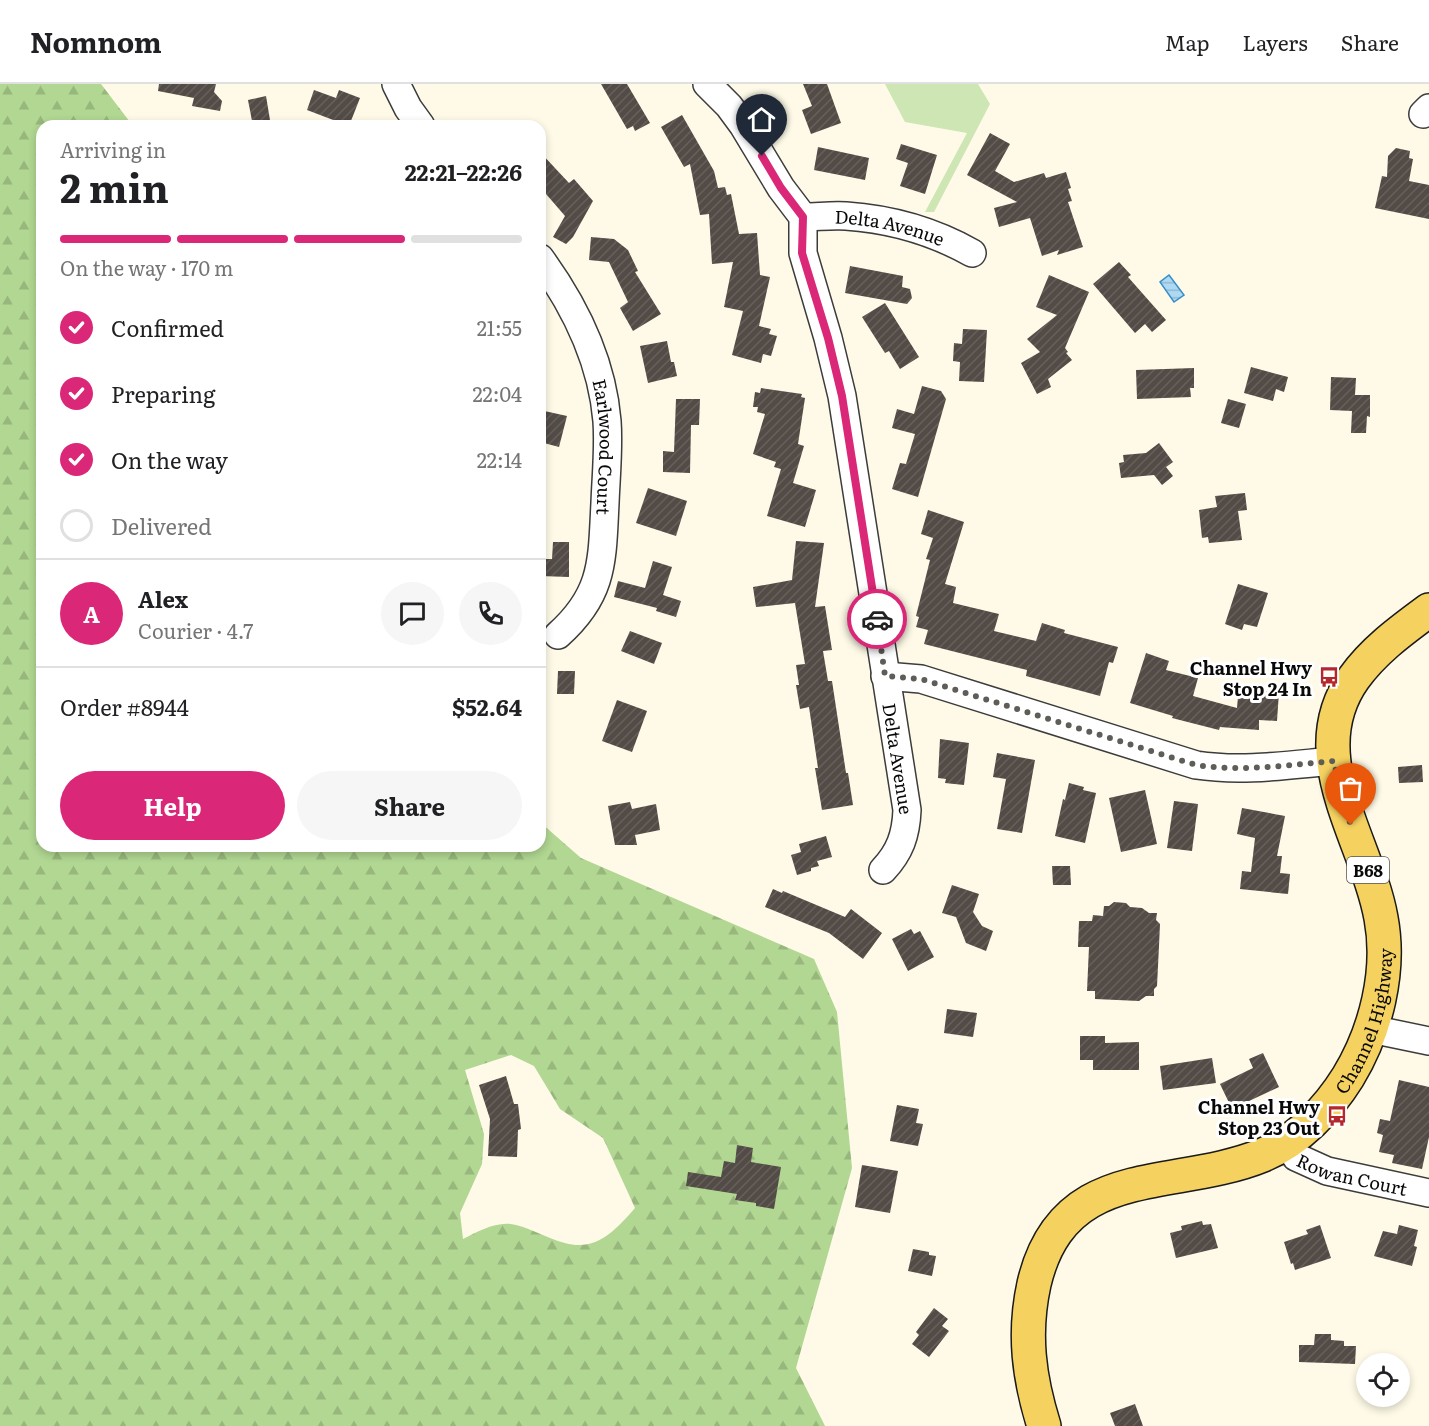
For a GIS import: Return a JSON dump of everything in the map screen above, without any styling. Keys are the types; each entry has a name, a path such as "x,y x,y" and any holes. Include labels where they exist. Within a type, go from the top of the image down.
{"main road":[{"name":"Channel Highway","path":"1044,1426 1034,1392 1028,1356 1029,1312 1040,1264 1062,1224 1087,1203 1112,1191 1145,1181 1246,1161 1266,1154 1311,1123 1337,1093 1356,1063 1371,1029 1383,973 1384,939 1370,875 1341,798 1334,761 1335,725 1345,694 1353,679 1378,651 1429,610"}],"street":[{"path":"396,84 417,120"},
{"path":"707,84 729,106 743,125 781,188 803,217"},
{"name":"Delta Avenue","path":"883,870 900,847 907,810 842,396 828,338 802,253 803,217 845,216 913,227 946,238 972,253"},
{"name":"Earlwood Court","path":"546,267 576,312 584,330 600,384 608,434 600,570 591,596 581,612 558,635"},
{"path":"885,676 921,679 1196,765 1219,769 1255,768 1334,761"},
{"path":"1371,1029 1429,1041"},
{"name":"Rowan Court","path":"1288,1140 1296,1157 1318,1168 1429,1192"}],"green space":[{"path":"0,84 101,84 128,120 36,120 36,852 546,852 546,827 581,858 814,959 837,1012 852,1168 796,1368 825,1426 0,1426","holes":["511,1055 534,1066 560,1109 603,1138 635,1208 613,1231 596,1242 586,1244 565,1243 509,1224 489,1227 463,1239 460,1213 482,1164 484,1134 465,1070"]},
{"path":"885,84 978,84 990,104 934,212 925,212 967,133 905,122"}],"water":[{"path":"1169,275 1184,295 1174,302 1160,282"}],"building":[{"path":"159,84 216,84 214,92 222,101 220,111 192,106 194,98 158,91"},
{"path":"601,84 627,84 650,123 635,131 633,126 627,129"},
{"path":"803,84 827,84 841,123 811,134 802,110 812,106"},
{"path":"314,90 336,98 339,90 360,98 351,120 333,120 307,110"},
{"path":"266,96 270,120 252,120 248,100"},
{"path":"682,115 714,171 718,188 725,187 727,195 731,194 739,234 757,233 760,275 770,277 759,326 771,329 769,334 777,336 771,356 763,354 761,363 732,355 743,311 724,307 733,262 712,264 709,214 700,215 690,164 684,167 661,127"},
{"path":"990,133 1010,144 995,171 1014,182 1044,173 1046,178 1066,172 1072,201 1068,202 1083,247 1057,255 1059,250 1042,256 1030,218 999,227 994,208 1017,202 967,175"},
{"path":"901,144 937,155 925,194 900,186 908,163 896,159"},
{"path":"818,147 869,158 865,180 814,170"},
{"path":"1396,148 1410,151 1409,158 1413,159 1409,181 1429,185 1429,219 1375,208 1382,176 1387,177 1388,156"},
{"path":"546,158 569,183 574,179 593,201 573,237 566,244 553,237 565,216 546,194"},
{"path":"591,237 614,239 628,250 638,271 635,272 661,314 633,331 620,308 628,302 609,262 589,260"},
{"path":"1119,262 1131,275 1128,277 1166,320 1152,332 1145,324 1135,333 1093,284"},
{"path":"850,266 903,276 902,287 910,289 912,298 907,304 845,293"},
{"path":"1049,275 1089,292 1065,348 1072,360 1048,379 1051,387 1037,394 1021,363 1040,352 1027,339 1057,315 1036,307"},
{"path":"885,303 919,357 900,369 889,351 885,353 862,317"},
{"path":"963,329 987,330 984,382 959,381 960,362 953,361 954,343 962,344"},
{"path":"667,341 671,362 674,362 677,376 648,383 640,346"},
{"path":"1251,367 1288,377 1284,392 1276,389 1273,401 1244,393"},
{"path":"1194,368 1194,388 1190,388 1191,397 1137,399 1136,370"},
{"path":"1331,377 1356,378 1355,395 1370,395 1370,417 1367,416 1366,433 1351,433 1352,411 1330,410"},
{"path":"922,386 941,391 946,399 918,497 892,489 900,463 906,464 915,434 892,428 897,409 914,414"},
{"path":"761,388 802,394 801,397 805,398 798,444 804,446 793,483 816,490 805,527 767,516 781,469 774,467 776,462 753,454 765,414 757,412 758,407 753,407 755,392 760,393"},
{"path":"676,399 700,399 699,425 691,425 690,473 663,472 663,451 674,452"},
{"path":"1228,399 1246,404 1239,428 1221,423"},
{"path":"546,411 567,416 559,447 546,444"},
{"path":"1159,443 1173,462 1166,467 1173,476 1162,485 1154,475 1121,478 1119,463 1124,462 1123,455 1146,453"},
{"path":"648,488 687,501 676,536 636,523"},
{"path":"1245,493 1247,510 1238,511 1242,540 1209,543 1208,537 1202,538 1199,510 1217,507 1215,496"},
{"path":"928,510 964,522 945,584 956,587 953,603 999,614 994,631 1036,641 1042,623 1065,630 1064,633 1118,647 1113,663 1109,662 1100,696 1026,676 1027,670 924,644 928,630 916,627 919,617 916,616 930,560 926,559 933,538 921,534"},
{"path":"796,541 824,543 815,607 825,606 832,650 823,651 828,681 832,681 853,805 822,810 809,707 800,709 796,685 799,685 796,665 805,664 795,603 756,607 753,587 792,580"},
{"path":"553,542 569,542 569,577 546,576 546,559 552,559"},
{"path":"653,561 672,567 663,595 681,601 676,617 656,611 657,608 614,597 618,581 645,588"},
{"path":"1238,584 1268,593 1257,627 1244,624 1242,630 1225,624"},
{"path":"630,631 662,643 654,664 621,651"},
{"path":"1146,653 1169,661 1166,670 1198,678 1193,696 1237,708 1239,684 1264,686 1263,691 1279,692 1277,721 1259,720 1259,730 1220,727 1219,730 1172,718 1173,716 1130,703"},
{"path":"558,671 575,671 574,694 557,694"},
{"path":"617,700 647,711 632,752 602,741"},
{"path":"940,739 969,743 964,785 945,783 946,779 938,778"},
{"path":"997,753 1035,760 1022,833 997,829 1006,779 993,777"},
{"path":"1422,765 1423,782 1399,783 1398,767"},
{"path":"1069,783 1096,793 1085,843 1055,836"},
{"path":"1145,790 1157,844 1121,852 1109,798"},
{"path":"1174,801 1198,804 1192,851 1167,848"},
{"path":"630,802 632,809 656,804 660,830 635,835 637,845 615,845 608,806"},
{"path":"1242,808 1285,816 1277,856 1282,856 1280,873 1290,874 1288,894 1240,889 1242,871 1251,872 1255,838 1237,834"},
{"path":"826,836 832,857 817,861 819,866 797,875 791,855 801,852 799,844"},
{"path":"1052,866 1070,866 1071,885 1053,885"},
{"path":"952,885 979,894 973,912 982,926 993,931 986,951 966,943 956,917 942,913"},
{"path":"773,889 845,917 851,909 882,933 863,959 829,933 765,907"},
{"path":"1114,902 1126,903 1130,907 1157,913 1156,920 1160,924 1157,986 1154,989 1154,996 1146,996 1139,1001 1095,999 1095,991 1087,991 1089,947 1078,947 1079,921 1092,921 1093,915 1103,916 1104,906 1109,906"},
{"path":"911,929 914,934 920,931 934,957 908,971 892,939"},
{"path":"947,1009 977,1013 973,1037 944,1033"},
{"path":"1080,1036 1105,1036 1105,1043 1139,1042 1139,1070 1093,1070 1093,1060 1080,1060"},
{"path":"1263,1053 1279,1087 1232,1109 1220,1084 1253,1068 1249,1059"},
{"path":"1212,1058 1216,1083 1163,1090 1160,1066"},
{"path":"506,1076 514,1104 518,1104 521,1129 518,1130 517,1157 488,1156 490,1119 479,1085"},
{"path":"1399,1080 1429,1087 1429,1137 1422,1169 1392,1163 1394,1155 1379,1152 1383,1135 1377,1133 1380,1119 1390,1121"},
{"path":"897,1105 919,1109 916,1123 923,1124 918,1146 890,1141"},
{"path":"737,1145 753,1148 751,1162 781,1167 774,1209 735,1200 737,1194 686,1186 688,1172 721,1177 724,1161 735,1163"},
{"path":"862,1165 898,1171 890,1213 855,1207"},
{"path":"1202,1221 1203,1225 1211,1224 1218,1248 1176,1258 1170,1233 1182,1230 1181,1226"},
{"path":"1320,1225 1331,1258 1295,1270 1284,1242 1308,1234 1306,1230"},
{"path":"1399,1225 1418,1230 1414,1246 1417,1247 1412,1266 1374,1256 1383,1231 1397,1234"},
{"path":"913,1249 936,1256 932,1276 908,1271"},
{"path":"934,1308 948,1319 942,1326 949,1331 929,1357 912,1344 919,1335 916,1332"},
{"path":"1315,1334 1331,1334 1331,1340 1344,1341 1344,1346 1356,1346 1355,1364 1299,1362 1299,1345 1314,1345"},
{"path":"1135,1404 1143,1426 1115,1426 1110,1413"}],"way so far":[{"path":"877,619 885,676 921,679 1196,765 1219,769 1255,768 1334,761 1337,783 1351,825"}],"place":[{"name":"Channel Hwy Stop 24 In","path":"1329,677"},
{"name":"Channel Hwy Stop 23 Out","path":"1337,1116"}],"route":[{"path":"762,156 781,188 803,217 802,253 828,338 842,396 877,619"}]}
